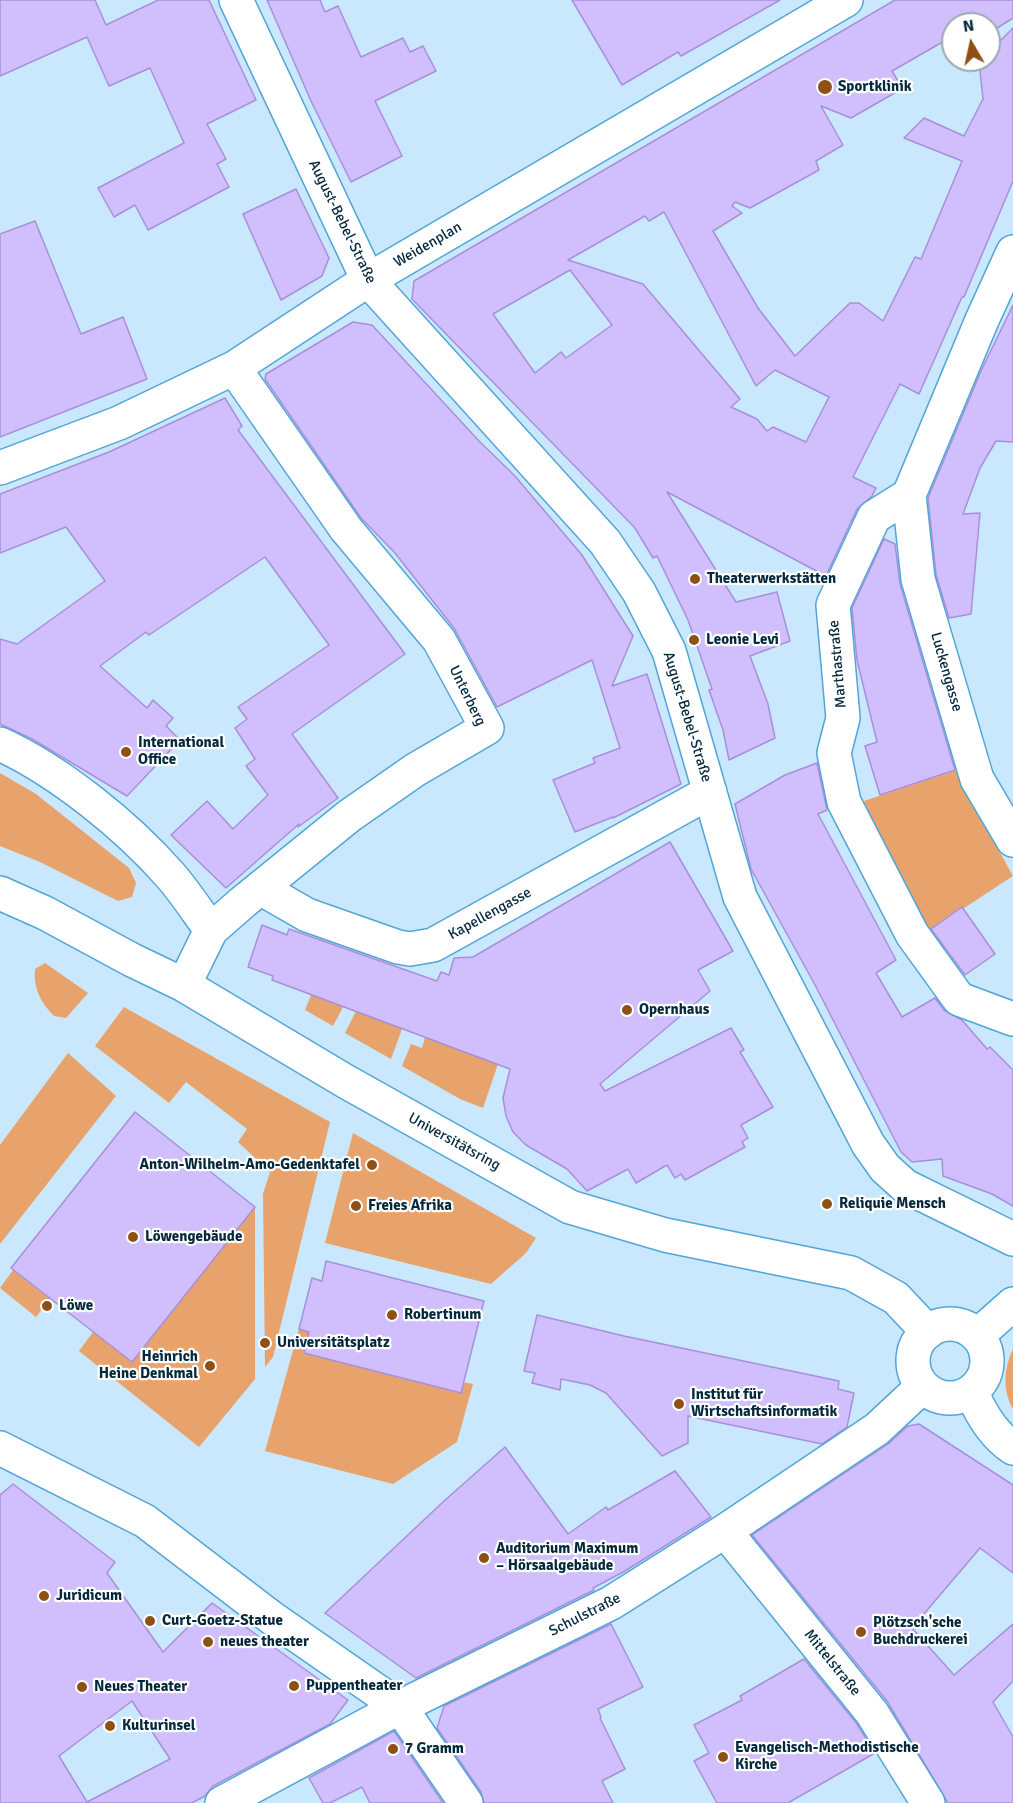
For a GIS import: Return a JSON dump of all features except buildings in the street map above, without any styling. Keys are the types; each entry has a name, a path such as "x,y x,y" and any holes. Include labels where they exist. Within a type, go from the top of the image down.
{"street":[{"name":"August-Bebel-Straße","path":"236,0 368,280 605,542 639,592 669,651 740,897 868,1144 885,1168 905,1186 1013,1239"},
{"name":"Weidenplan","path":"0,468 119,423 234,369 368,280 846,0"},
{"path":"909,495 1013,252"},
{"name":"Unterberg","path":"184,985 211,930 260,888 349,816 416,770 487,729 439,640 346,529 234,369"},
{"name":"Luckengasse","path":"909,495 918,579 977,779 1013,840"},
{"name":"Marthastraße","path":"909,495 874,517 833,605 843,718 834,753 843,802 912,934 959,999 1013,1019"},
{"path":"0,744 52,774 130,834 168,873 211,930"},
{"name":"Kapellengasse","path":"260,888 318,918 398,947 422,948 433,945 710,792"},
{"name":"Universitätsring","path":"0,893 45,913 184,985 345,1081 570,1207 665,1235 851,1273 896,1298 928,1332"},
{"path":"977,1336 1013,1304"},
{"path":"954,1323 972,1330 977,1336 984,1343 988,1361 984,1379 972,1393 950,1399 935,1396 922,1388 913,1371 913,1353 921,1336 936,1326 954,1323"},
{"name":"Schulstraße","path":"222,1803 400,1707 611,1603 725,1531 877,1429 922,1388"},
{"path":"972,1393 980,1413 1003,1442 1013,1448"},
{"path":"0,1448 145,1521 272,1618 400,1707 466,1803"},
{"name":"Mittelstraße","path":"725,1531 872,1713 928,1803"}],"shaded area":[{"path":"960,769 963,786 1013,876 926,933 864,801"},
{"path":"0,773 36,794 129,868 136,883 132,897 118,901 40,862 0,846"},
{"path":"45,963 88,993 66,1018 54,1016 39,995 35,983 35,969"},
{"path":"311,995 343,1007 333,1026 305,1010"},
{"path":"124,1007 330,1122 273,1357 265,1367 263,1194 270,1172 238,1142 247,1129 186,1082 169,1103 95,1046"},
{"path":"356,1011 402,1029 391,1059 345,1033"},
{"path":"425,1037 498,1064 483,1108 460,1099 402,1066 411,1044 422,1048"},
{"path":"68,1053 116,1096 0,1244 0,1145"},
{"path":"353,1133 536,1238 526,1253 491,1284 325,1243"},
{"path":"255,1207 255,1379 199,1447 79,1351 93,1332 132,1362"},
{"path":"13,1270 50,1299 36,1317 0,1288"},
{"path":"299,1329 309,1332 304,1353 473,1384 457,1442 393,1484 265,1451"},
{"path":"1013,1349 1013,1409 1007,1394 1006,1379"}],"place":[{"name":"Sportklinik","path":"825,87"},
{"name":"Theaterwerkstätten","path":"695,579"},
{"name":"Leonie Levi","path":"694,640"},
{"name":"International Office","path":"126,752"},
{"name":"Opernhaus","path":"627,1010"},
{"name":"Anton-Wilhelm-Amo-Gedenktafel","path":"372,1165"},
{"name":"Reliquie Mensch","path":"827,1204"},
{"name":"Freies Afrika","path":"356,1206"},
{"name":"Löwengebäude","path":"133,1237"},
{"name":"Löwe","path":"47,1306"},
{"name":"Robertinum","path":"392,1315"},
{"name":"Universitätsplatz","path":"265,1343"},
{"name":"Heinrich Heine Denkmal","path":"210,1366"},
{"name":"Institut für Wirtschaftsinformatik","path":"679,1404"},
{"name":"Auditorium Maximum – Hörsaalgebäude","path":"484,1558"},
{"name":"Juridicum","path":"44,1596"},
{"name":"Curt-Goetz-Statue","path":"150,1621"},
{"name":"Plötzsch'sche Buchdruckerei","path":"861,1632"},
{"name":"neues theater","path":"208,1642"},
{"name":"Puppentheater","path":"294,1686"},
{"name":"Neues Theater","path":"82,1687"},
{"name":"Kulturinsel","path":"110,1726"},
{"name":"7 Gramm","path":"393,1749"},
{"name":"Evangelisch-Methodistische Kirche","path":"723,1757"}]}
